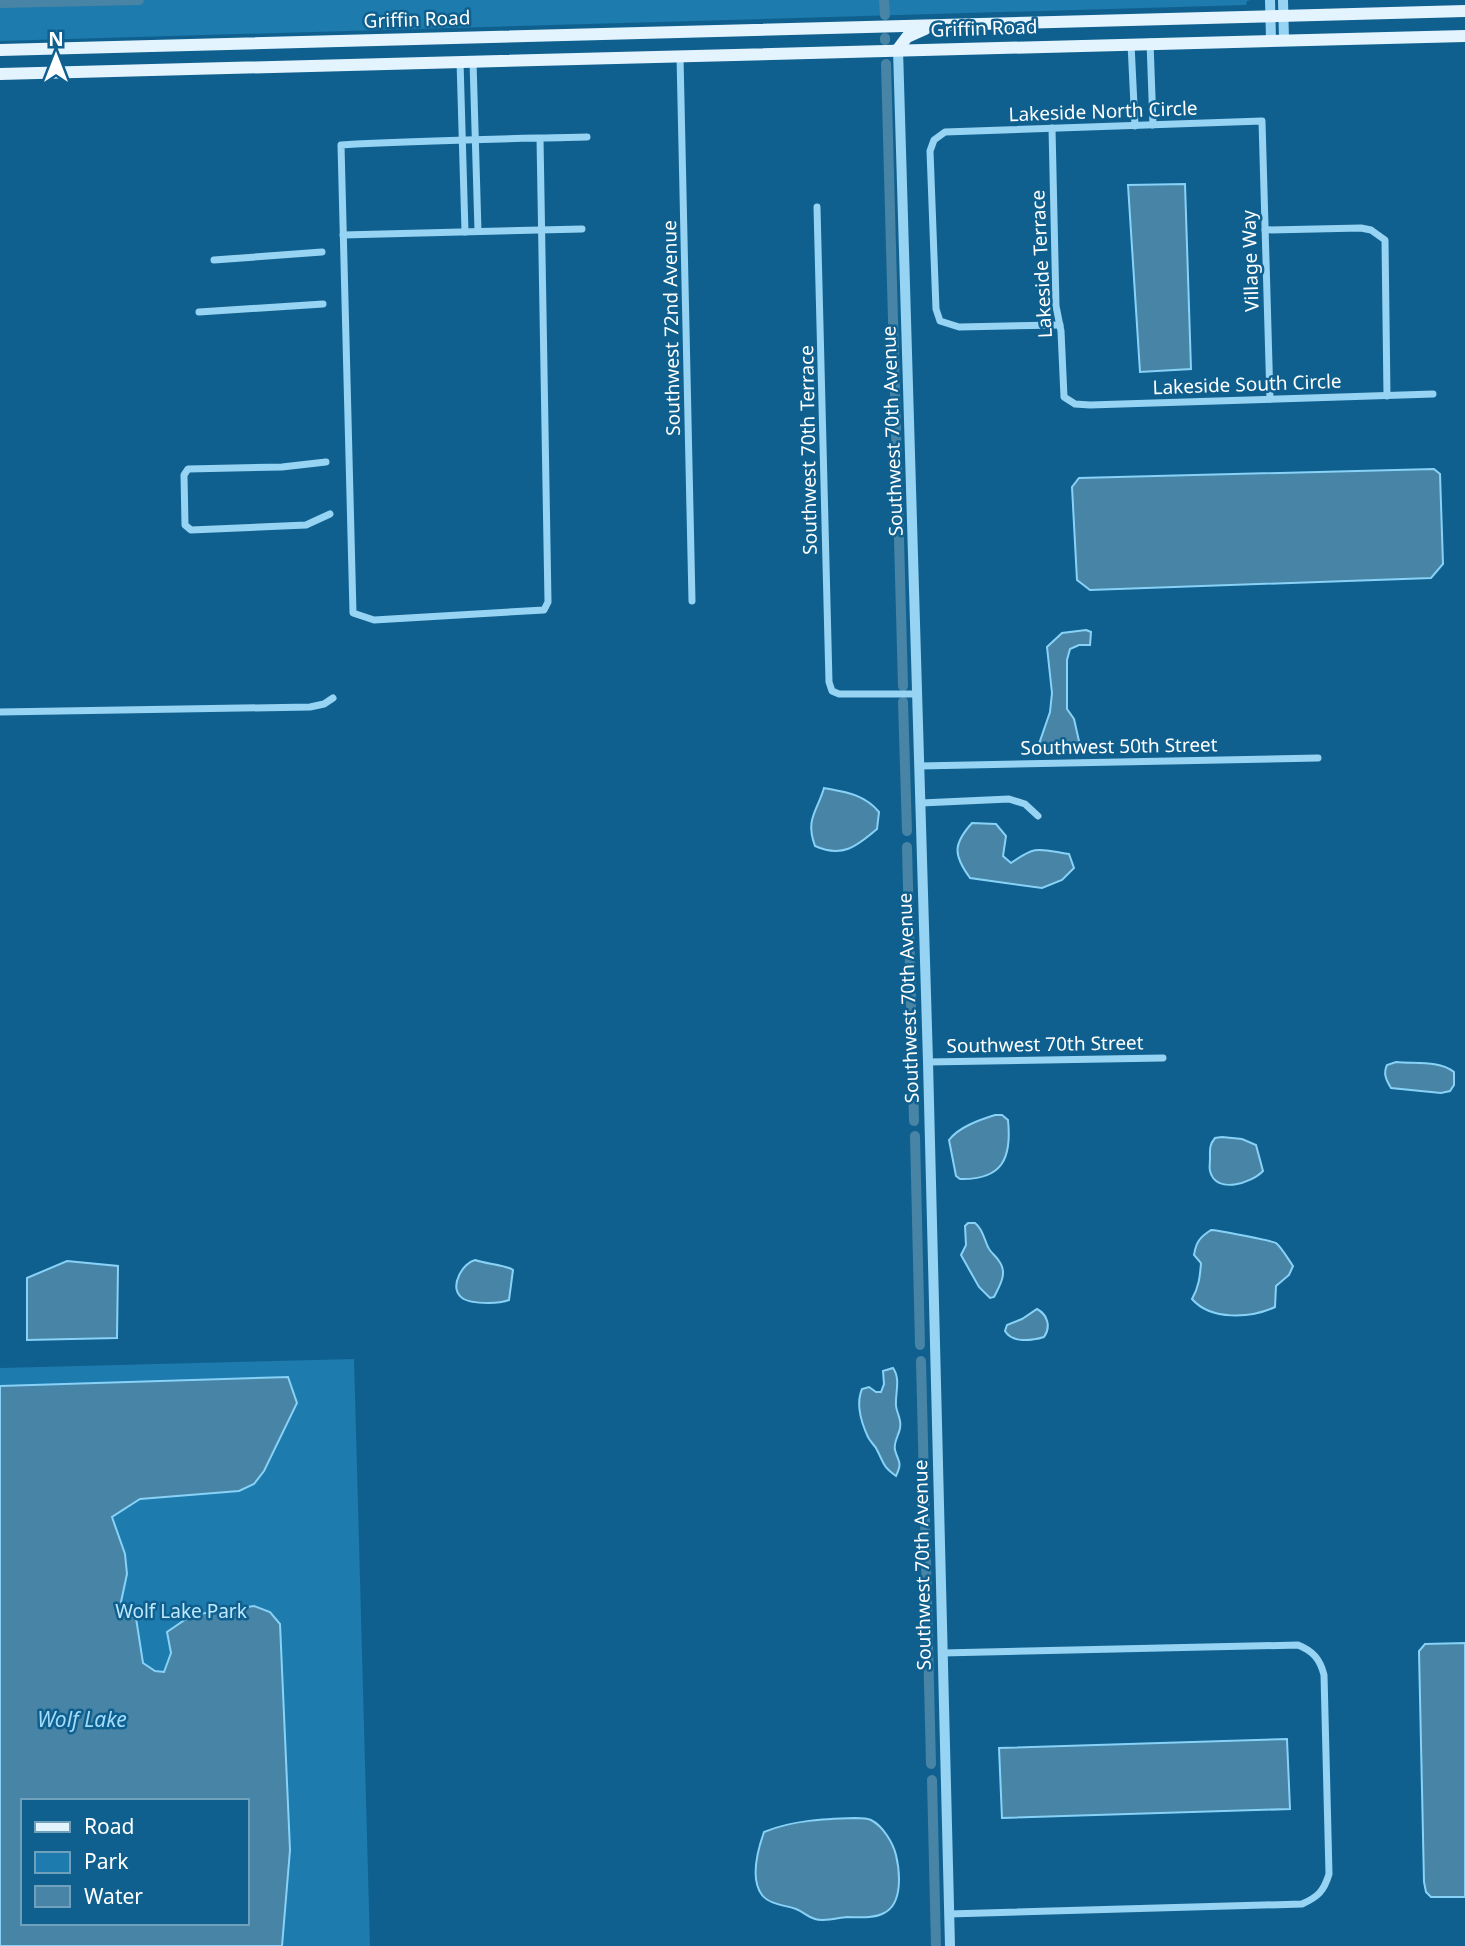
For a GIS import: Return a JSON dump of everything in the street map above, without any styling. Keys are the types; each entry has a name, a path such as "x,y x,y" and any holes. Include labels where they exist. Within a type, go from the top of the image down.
{"main road":[{"name":"Griffin Road","path":"0,50 1465,11"},
{"path":"898,49 907,37 939,24"},
{"path":"861,51 880,39 884,26"},
{"name":"Griffin Road","path":"0,74 1150,42 1465,36"}],"street":[{"path":"1269,0 1277,15"},
{"path":"1277,39 1277,15 1283,0"},
{"path":"1150,42 1153,125"},
{"path":"1131,43 1135,125"},
{"name":"Southwest 70th Avenue","path":"898,49 921,803 950,1946"},
{"name":"Southwest 72nd Avenue","path":"680,55 692,601"},
{"path":"466,61 476,139 478,231"},
{"path":"465,232 463,140 466,61"},
{"name":"Lakeside North Circle","path":"1060,326 959,327 940,321 936,309 930,152 934,140 945,132 1262,121"},
{"name":"Village Way","path":"1262,121 1270,400"},
{"name":"Lakeside Terrace","path":"1052,128 1056,306 1060,326 1064,397"},
{"path":"540,138 548,602 544,610 374,620 353,613 341,145 476,139 587,137"},
{"name":"Southwest 70th Terrace","path":"817,207 829,682 832,691 839,694 917,694"},
{"path":"1265,230 1361,228 1371,230 1385,240 1387,396"},
{"path":"343,235 582,229"},
{"path":"214,260 322,252"},
{"path":"199,312 323,304"},
{"name":"Lakeside South Circle","path":"1064,397 1075,404 1090,405 1433,394"},
{"path":"326,462 282,467 188,469 184,475 185,525 191,530 306,525 330,514"},
{"path":"0,712 310,707 324,704 334,698"},
{"name":"Southwest 50th Street","path":"919,766 1318,758"},
{"path":"921,803 1009,799 1025,804 1038,816"},
{"name":"Southwest 70th Street","path":"928,1062 1163,1058"},
{"path":"942,1653 1298,1645 1311,1650 1321,1662 1324,1675 1329,1874 1325,1888 1315,1898 1301,1904 949,1914"}],"green space":[{"path":"0,0 1251,0 1247,1 1246,5 0,41"},
{"name":"Wolf Lake","path":"354,1359 370,1946 0,1946 0,1368"}],"water":[{"path":"1185,184 1191,369 1140,372 1128,185"},
{"path":"1434,469 1440,474 1443,564 1431,578 1090,590 1077,580 1072,487 1079,478"},
{"path":"1086,630 1091,632 1090,645 1079,645 1070,649 1067,660 1067,709 1074,719 1081,750 1042,749 1039,744 1050,712 1052,693 1047,647 1062,633"},
{"path":"824,788 867,801 879,812 877,829 862,841 841,851 815,846 812,822"},
{"path":"972,823 996,824 1006,836 1003,856 1011,863 1027,853 1044,850 1069,854 1074,868 1062,880 1042,888 970,878 960,863 958,850 961,837"},
{"path":"1396,1062 1434,1064 1448,1068 1454,1072 1454,1085 1450,1091 1441,1093 1391,1088 1385,1071 1387,1065"},
{"path":"995,1115 1002,1115 1008,1120 1006,1156 995,1171 986,1176 960,1179 956,1176 949,1140 964,1128"},
{"path":"1215,1138 1242,1139 1256,1145 1263,1171 1243,1183 1219,1183 1210,1170 1210,1148"},
{"path":"968,1223 978,1225 989,1249 1002,1266 1002,1279 994,1297 990,1298 979,1287 961,1255 966,1245 965,1226"},
{"path":"1211,1230 1276,1243 1293,1266 1289,1275 1276,1286 1275,1307 1243,1315 1220,1314 1200,1306 1192,1299 1198,1286 1201,1263 1194,1255 1195,1250 1199,1240"},
{"path":"475,1260 513,1270 509,1300 476,1302 460,1296 456,1286 459,1275 466,1265"},
{"path":"67,1261 118,1266 117,1338 27,1340 27,1278"},
{"path":"1037,1309 1044,1314 1047,1322 1044,1337 1028,1340 1008,1335 1005,1331 1007,1325"},
{"path":"893,1368 897,1377 896,1406 900,1420 895,1445 900,1464 896,1476 886,1467 869,1439 859,1406 862,1389 869,1387 881,1392 884,1384 883,1371"},
{"name":"Wolf Lake","path":"288,1377 297,1403 264,1471 254,1484 239,1491 140,1499 112,1517 125,1554 127,1574 121,1602 127,1615 136,1618 143,1663 155,1671 164,1672 171,1653 167,1632 192,1615 254,1606 270,1612 280,1624 290,1850 282,1946 0,1946 0,1386"},
{"path":"1465,1643 1465,1897 1431,1897 1426,1892 1424,1882 1419,1651 1425,1644"},
{"path":"1287,1739 1290,1809 1002,1818 999,1748"},
{"path":"868,1819 880,1826 895,1850 899,1887 890,1909 870,1917 819,1920 796,1909 773,1903 762,1895 756,1881 756,1873 764,1832 797,1823"}],"waterway":[{"path":"0,3 139,0"},
{"path":"884,0 885,15"},
{"path":"886,64 903,686"},
{"path":"903,702 907,831"},
{"path":"907,847 914,1121"},
{"path":"915,1136 920,1345"},
{"path":"921,1361 931,1764"},
{"path":"932,1780 936,1946"}],"park label":[{"name":"Wolf Lake Park","path":"181,1611"}]}
